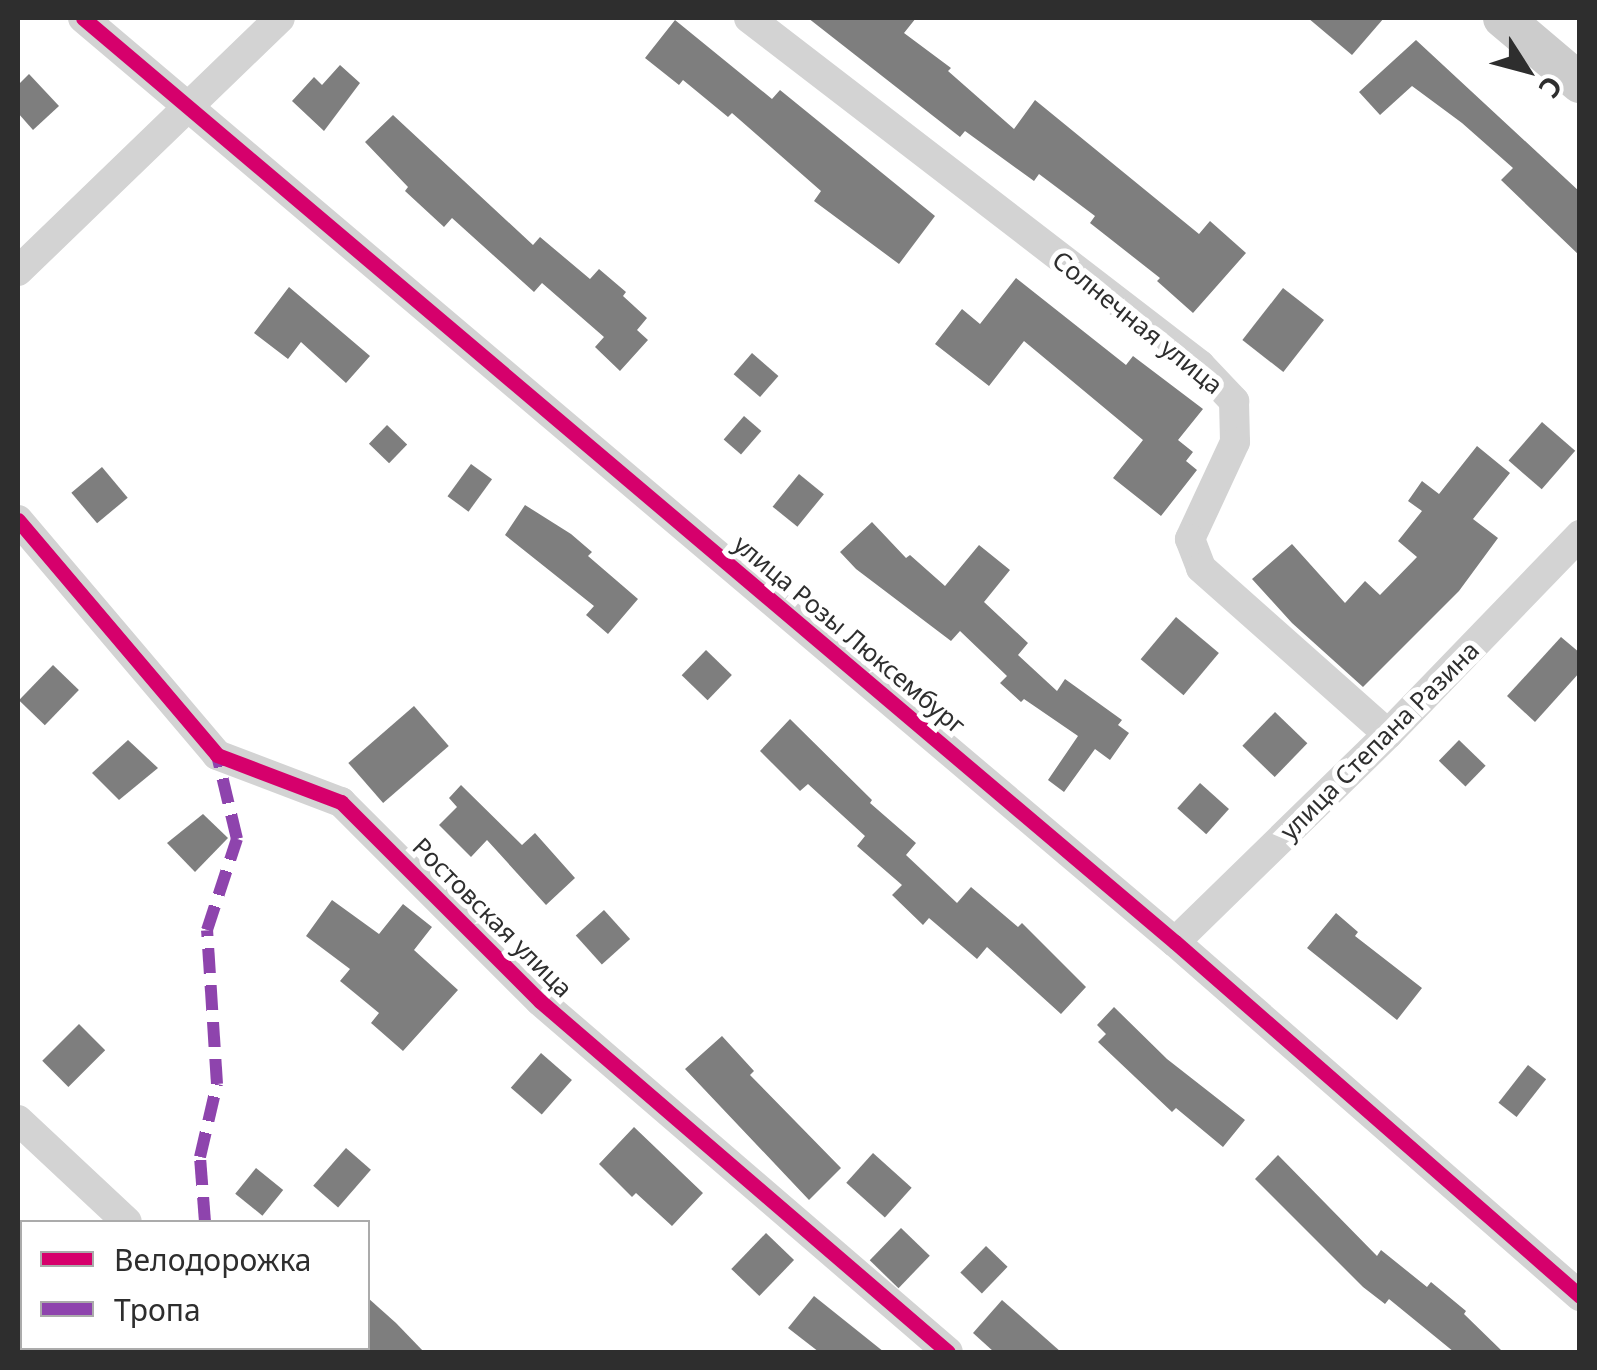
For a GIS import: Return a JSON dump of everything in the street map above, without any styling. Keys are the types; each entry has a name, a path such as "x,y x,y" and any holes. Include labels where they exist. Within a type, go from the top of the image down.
{"main road":[{"path":"1503,18 1580,83"}],"street":[{"name":"улица Розы Люксембург","path":"82,18 1176,942 1580,1296"},
{"path":"18,271 280,18"},
{"name":"Солнечная улица","path":"749,18 1200,365 1234,401 1235,442 1190,539 1201,568 1388,734"},
{"name":"Ростовская улица","path":"18,520 217,755 341,802 540,1001 948,1352"},
{"name":"улица Степана Разина","path":"1176,942 1388,734 1580,535"},
{"path":"18,1120 124,1220"}],"building":[{"path":"808,18 916,18 904,33 951,68 948,71 1014,129 1035,100 1199,234 1210,221 1246,253 1193,313 1157,281 1160,278 1090,223 1095,216 1039,174 1034,181 965,131 960,137"},
{"path":"1308,18 1384,18 1352,55"},
{"path":"675,20 772,99 780,90 935,216 899,264 814,201 821,191 732,113 728,117 683,80 679,85 645,58"},
{"path":"1416,40 1580,192 1580,256 1501,180 1513,168 1462,123 1412,86 1380,115 1359,92"},
{"path":"340,65 360,83 324,131 292,101 314,77 322,85"},
{"path":"29,74 59,106 33,130 18,113 18,85"},
{"path":"393,115 533,245 540,237 590,279 599,269 626,292 623,296 647,318 637,330 648,340 620,371 595,347 604,337 542,283 534,292 452,218 444,227 405,191 408,187 365,142"},
{"path":"1016,278 1126,365 1133,356 1203,409 1178,440 1193,452 1186,461 1197,470 1161,516 1113,478 1143,440 1024,341 989,386 935,344 962,309 980,324"},
{"path":"289,287 370,356 346,383 301,342 288,359 254,333"},
{"path":"1283,288 1324,320 1283,372 1242,340"},
{"path":"752,353 778,376 760,397 734,374"},
{"path":"744,416 761,431 741,454 724,439"},
{"path":"1542,422 1575,451 1542,489 1509,460"},
{"path":"387,425 407,444 389,463 369,444"},
{"path":"1477,446 1510,473 1473,519 1498,538 1459,591 1363,687 1292,623 1252,579 1292,544 1345,603 1365,581 1380,595 1417,557 1398,541 1422,511 1408,501 1422,481 1439,494"},
{"path":"471,464 492,479 469,512 447,496"},
{"path":"102,467 128,498 97,523 71,493"},
{"path":"799,474 824,494 797,527 773,507"},
{"path":"525,505 571,534 592,552 588,556 638,599 608,634 586,615 594,606 505,535"},
{"path":"872,522 906,558 910,555 945,586 979,545 1010,570 984,602 1028,643 1018,655 1057,691 1065,679 1122,720 1118,725 1129,733 1110,760 1095,749 1064,792 1048,780 1078,736 1024,699 1021,702 1000,683 1007,676 960,631 951,641 856,569 840,552"},
{"path":"1176,617 1219,653 1184,695 1141,659"},
{"path":"1561,637 1580,653 1580,672 1535,722 1507,696"},
{"path":"706,650 732,675 708,700 682,675"},
{"path":"53,665 79,690 45,725 19,700"},
{"path":"414,706 449,746 383,803 348,763"},
{"path":"1275,712 1307,743 1275,777 1242,746"},
{"path":"790,719 872,800 870,803 916,843 906,855 957,903 971,887 1018,927 1022,923 1086,987 1061,1014 987,947 977,959 929,918 923,925 892,895 902,885 857,846 865,836 808,784 800,791 760,751"},
{"path":"128,740 158,768 119,800 92,773"},
{"path":"1459,740 1486,766 1465,787 1439,761"},
{"path":"1200,783 1229,809 1206,834 1177,808"},
{"path":"461,785 522,845 535,833 575,878 546,905 487,840 471,857 439,825 457,807 449,798"},
{"path":"203,814 228,838 195,872 167,843"},
{"path":"332,900 379,934 403,904 432,927 414,950 458,990 403,1051 371,1023 379,1013 340,981 350,969 306,936"},
{"path":"604,910 630,939 602,964 576,935"},
{"path":"1336,913 1358,932 1355,936 1422,988 1397,1020 1307,948"},
{"path":"1114,1007 1167,1059 1245,1120 1223,1147 1176,1108 1172,1112 1098,1042 1106,1034 1097,1025"},
{"path":"79,1024 105,1050 68,1087 42,1061"},
{"path":"722,1036 754,1071 750,1075 841,1168 809,1200 685,1069"},
{"path":"541,1053 572,1080 542,1115 511,1088"},
{"path":"1528,1065 1546,1079 1517,1117 1498,1103"},
{"path":"634,1127 703,1193 672,1226 636,1193 632,1197 599,1164"},
{"path":"346,1148 371,1170 338,1207 313,1186"},
{"path":"873,1153 912,1188 885,1218 846,1183"},
{"path":"1278,1155 1377,1256 1381,1250 1427,1287 1431,1282 1466,1311 1464,1314 1503,1352 1454,1352 1389,1299 1385,1304 1363,1287 1255,1179"},
{"path":"256,1168 283,1190 262,1216 235,1194"},
{"path":"901,1228 930,1256 899,1288 870,1260"},
{"path":"766,1233 794,1260 759,1296 731,1269"},
{"path":"986,1246 1008,1267 982,1293 960,1273"},
{"path":"814,1296 884,1352 819,1352 788,1328"},
{"path":"370,1300 424,1352 368,1352"},
{"path":"1002,1300 1061,1352 994,1352 973,1333"}],"marked path":[{"path":"205,1220 200,1157 217,1084 207,930 237,839 217,755"}],"cycle path":[{"path":"83,18 1175,942 1580,1296"},
{"path":"18,520 217,755 341,802 540,1001 948,1352"}]}
